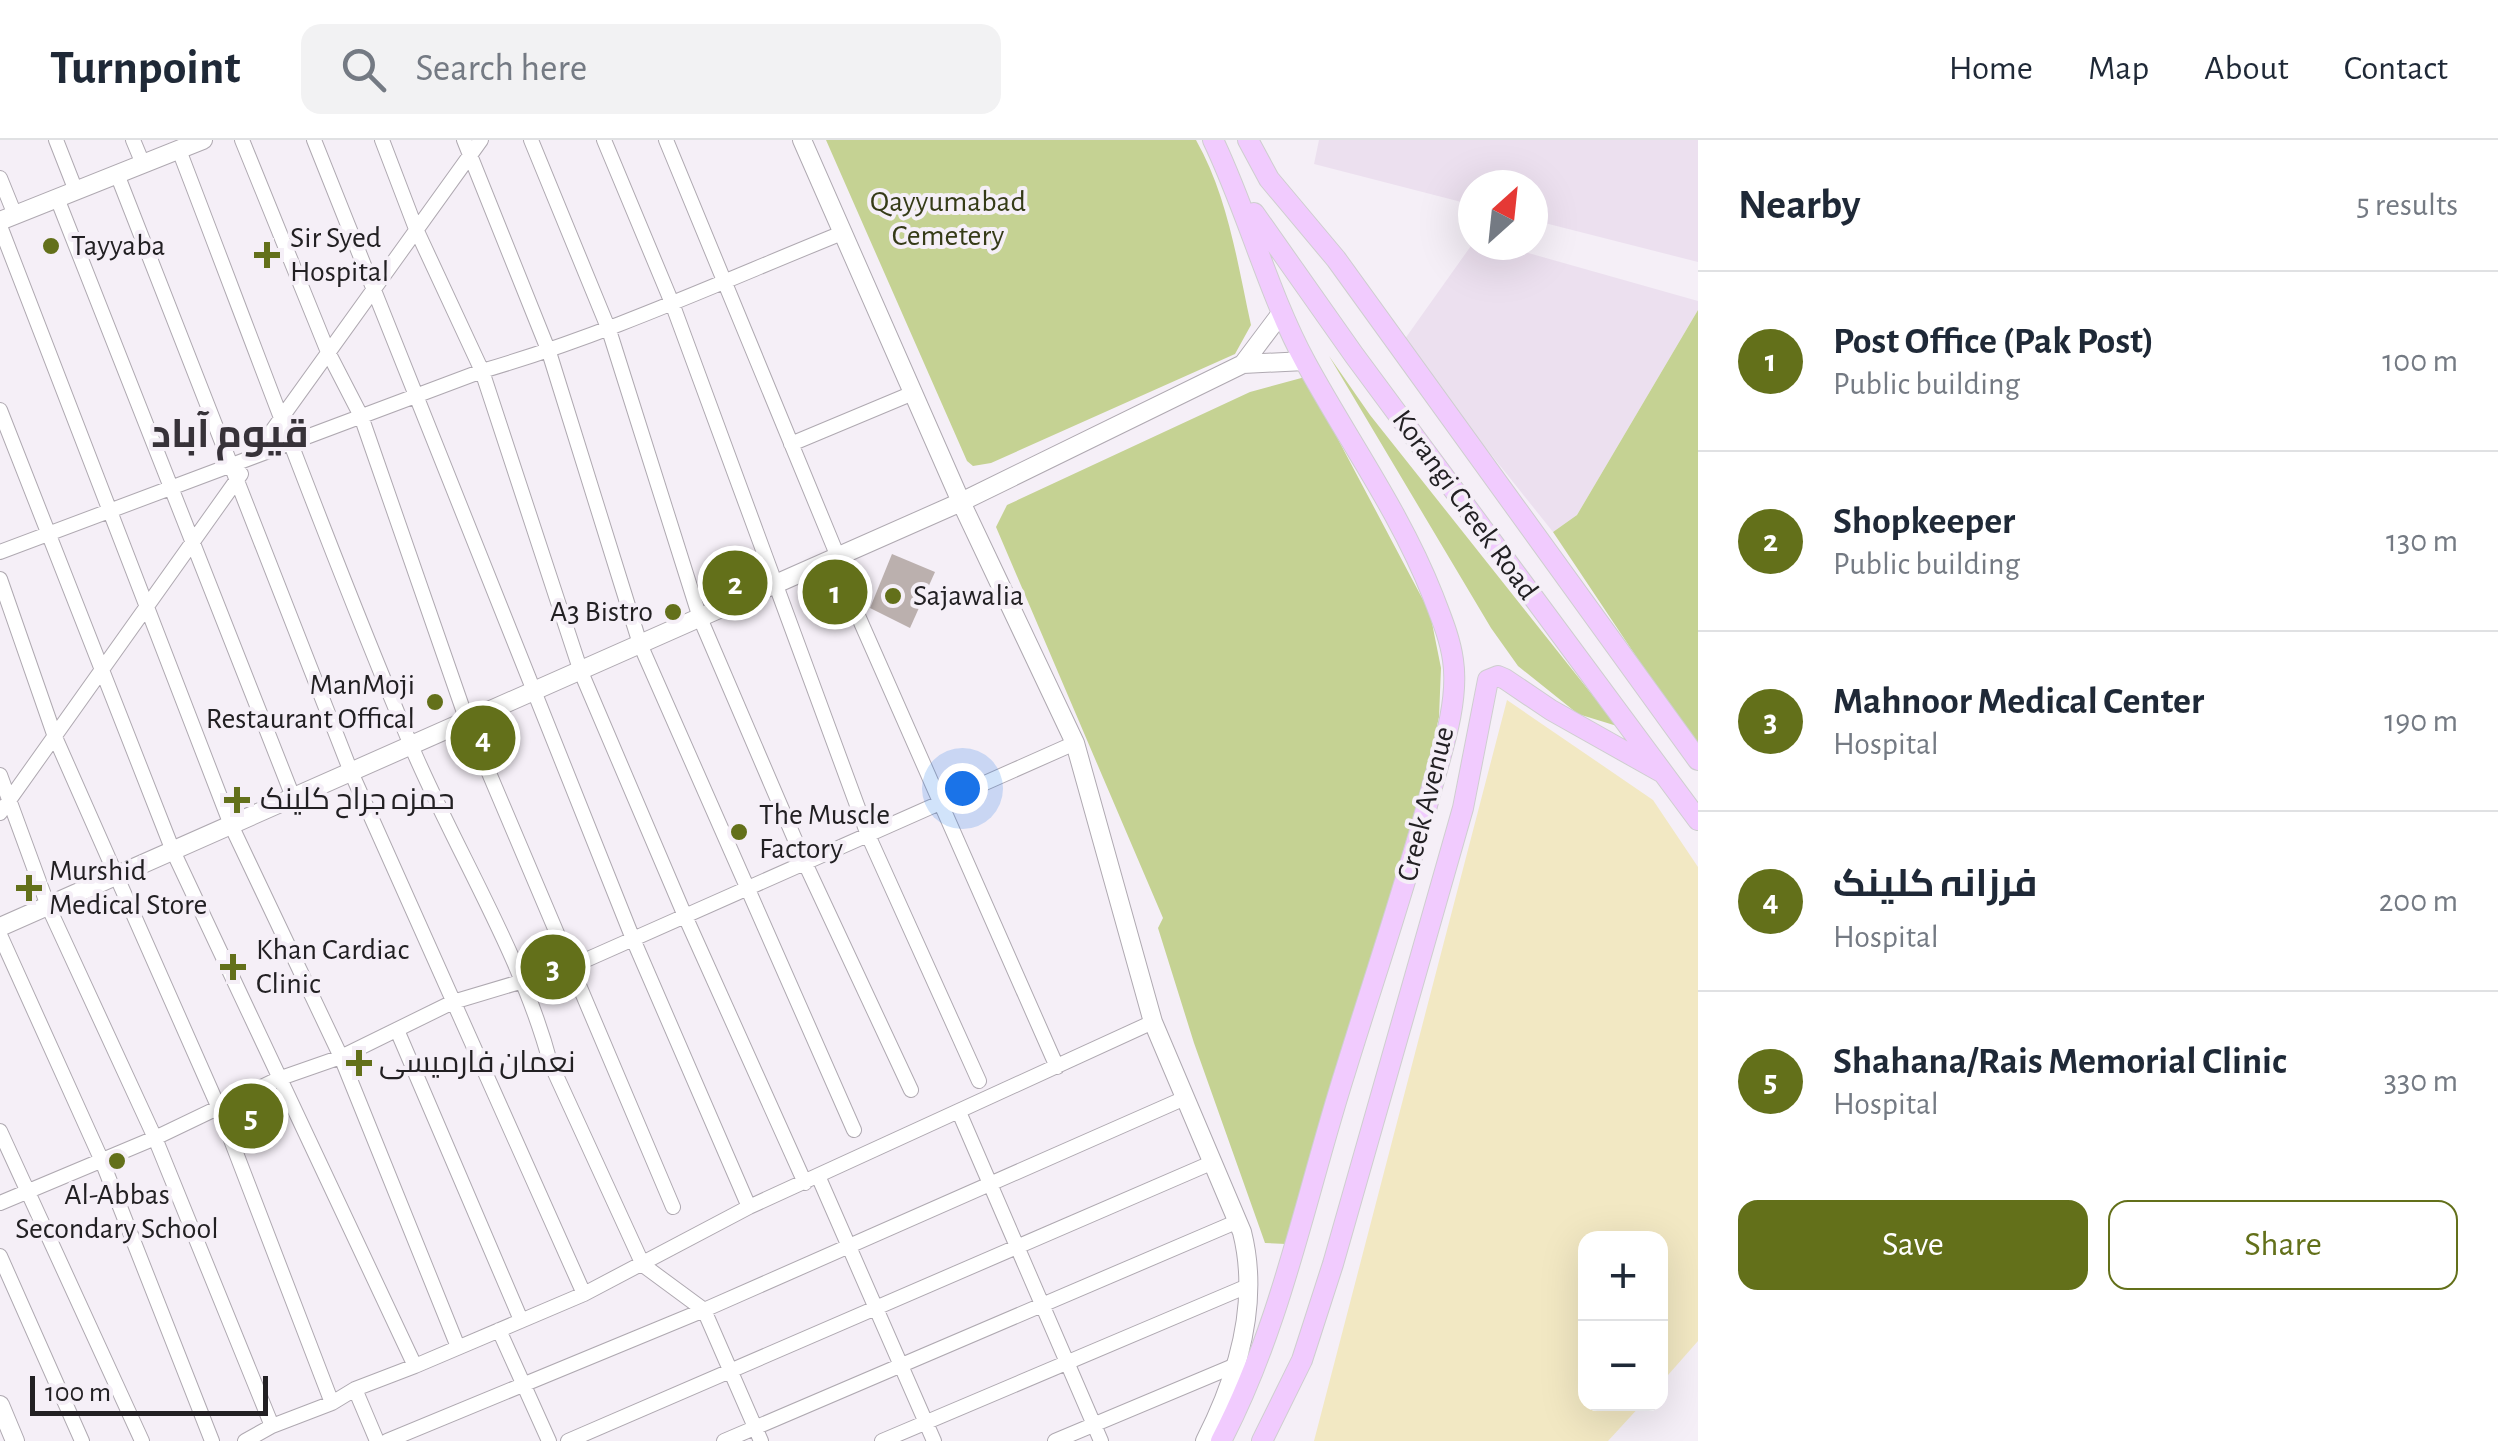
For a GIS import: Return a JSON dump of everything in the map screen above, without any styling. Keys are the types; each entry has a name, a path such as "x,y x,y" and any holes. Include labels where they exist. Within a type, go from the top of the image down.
{"main road":[{"path":"1214,140 1236,187"},
{"name":"Korangi Creek Road","path":"1248,140 1269,179 1336,259 1698,760"},
{"name":"Creek Avenue","path":"1221,1441 1243,1398 1285,1282 1345,1070 1398,911 1444,742 1454,675 1450,644 1403,526 1305,362 1282,312 1236,187"},
{"name":"Korangi Creek Road","path":"1236,187 1354,355 1698,820"},
{"name":"Creek Avenue","path":"1262,1441 1302,1360 1333,1264 1462,808 1488,680 1505,678 1550,710 1664,773"}],"street":[{"path":"56,140 76,190"},
{"path":"133,140 143,164"},
{"path":"5,220 203,140"},
{"path":"242,140 328,352 362,416 466,720 673,1207"},
{"path":"314,140 633,939 749,1208"},
{"path":"382,140 416,229 482,371 582,672 685,916 812,1180 849,1245 934,1441"},
{"path":"0,813 416,229 467,147 481,140"},
{"path":"531,140 609,330 700,618 805,862 911,1090"},
{"path":"604,140 672,303 868,835 978,1081"},
{"path":"666,140 835,558 1057,1067"},
{"path":"802,140 961,502 1074,743 1153,1022 1250,1263 1244,1336 1206,1441"},
{"path":"467,147 549,352 640,644 854,1130"},
{"path":"179,150 411,745 520,981 550,1062 643,1265 704,1310 758,1434"},
{"path":"117,174 351,772 584,1294"},
{"path":"0,178 5,220 108,512 231,825 342,1056 458,1347"},
{"path":"57,198 294,797"},
{"path":"0,552 416,395 609,330 842,233"},
{"path":"1243,364 1282,312"},
{"path":"0,927 961,502 1243,364 1305,362"},
{"path":"791,444 912,393"},
{"path":"0,410 173,850 415,1366"},
{"path":"0,579 55,737 218,1106 332,1403"},
{"path":"0,1203 156,1138 278,1079 342,1056 452,1002 570,967 1074,743"},
{"path":"0,775 48,906 156,1138 272,1426"},
{"path":"0,936 102,1162 212,1441"},
{"path":"245,1441 332,1403 355,1388 584,1294 749,1208 1153,1022"},
{"path":"397,1030 520,1320"},
{"path":"387,1441 704,1310 1185,1098"},
{"path":"960,1112 1100,1441"},
{"path":"0,1131 142,1441"},
{"path":"568,1441 1211,1163"},
{"path":"724,1441 758,1434 900,1364 1236,1222"},
{"path":"0,1256 82,1441"},
{"path":"882,1441 1250,1285"},
{"path":"499,1330 550,1441"},
{"path":"1055,1441 1236,1365"},
{"path":"355,1388 377,1441"},
{"path":"0,1405 15,1441"}],"shaded area":[{"path":"1319,140 1698,140 1698,262 1548,224 1548,170 1458,170 1458,201 1314,164"},
{"path":"1548,259 1698,301 1698,310 1577,515 1553,532 1402,343 1461,260"}],"green space":[{"name":"Qayyumabad Cemetery","path":"826,140 1196,140 1224,207 1251,325 1235,354 991,463 973,466 967,461"},
{"path":"1698,310 1698,749 1553,532 1577,515"},
{"path":"1329,356 1370,415 1617,726 1578,714 1518,666 1491,628"},
{"path":"1305,377 1430,613 1441,668 1439,717 1425,778 1286,1244 1265,1243 1194,1043 1158,928 1163,918 996,527 1007,505 1250,392"}],"sand":[{"path":"1507,700 1653,800 1698,867 1698,1341 1668,1375 1668,1231 1578,1231 1578,1411 1636,1411 1608,1441 1314,1441"}],"building":[{"path":"892,554 935,572 910,628 870,608"}],"place":[{"name":"Tayyaba","path":"51,246"},
{"name":"Sir Syed Hospital","path":"267,255"},
{"name":"Shopkeeper","path":"735,583"},
{"name":"Post Office (Pak Post)","path":"835,592"},
{"name":"Sajawalia","path":"893,596"},
{"name":"A3 Bistro","path":"673,612"},
{"name":"ManMoji Restaurant Offical","path":"435,702"},
{"name":"فرزانہ کلینک","path":"483,738"},
{"name":"حمزہ جراح کلینک","path":"237,800"},
{"name":"The Muscle Factory","path":"739,832"},
{"name":"Murshid Medical Store","path":"29,888"},
{"name":"Khan Cardiac Clinic","path":"233,967"},
{"name":"Mahnoor Medical Center","path":"553,967"},
{"name":"نعمان فارمیسی","path":"359,1063"},
{"name":"Shahana/Rais Memorial Clinic","path":"251,1116"},
{"name":"Al-Abbas Secondary School","path":"117,1161"}],"district":[{"name":"قیوم آباد","path":"230,435"}]}
